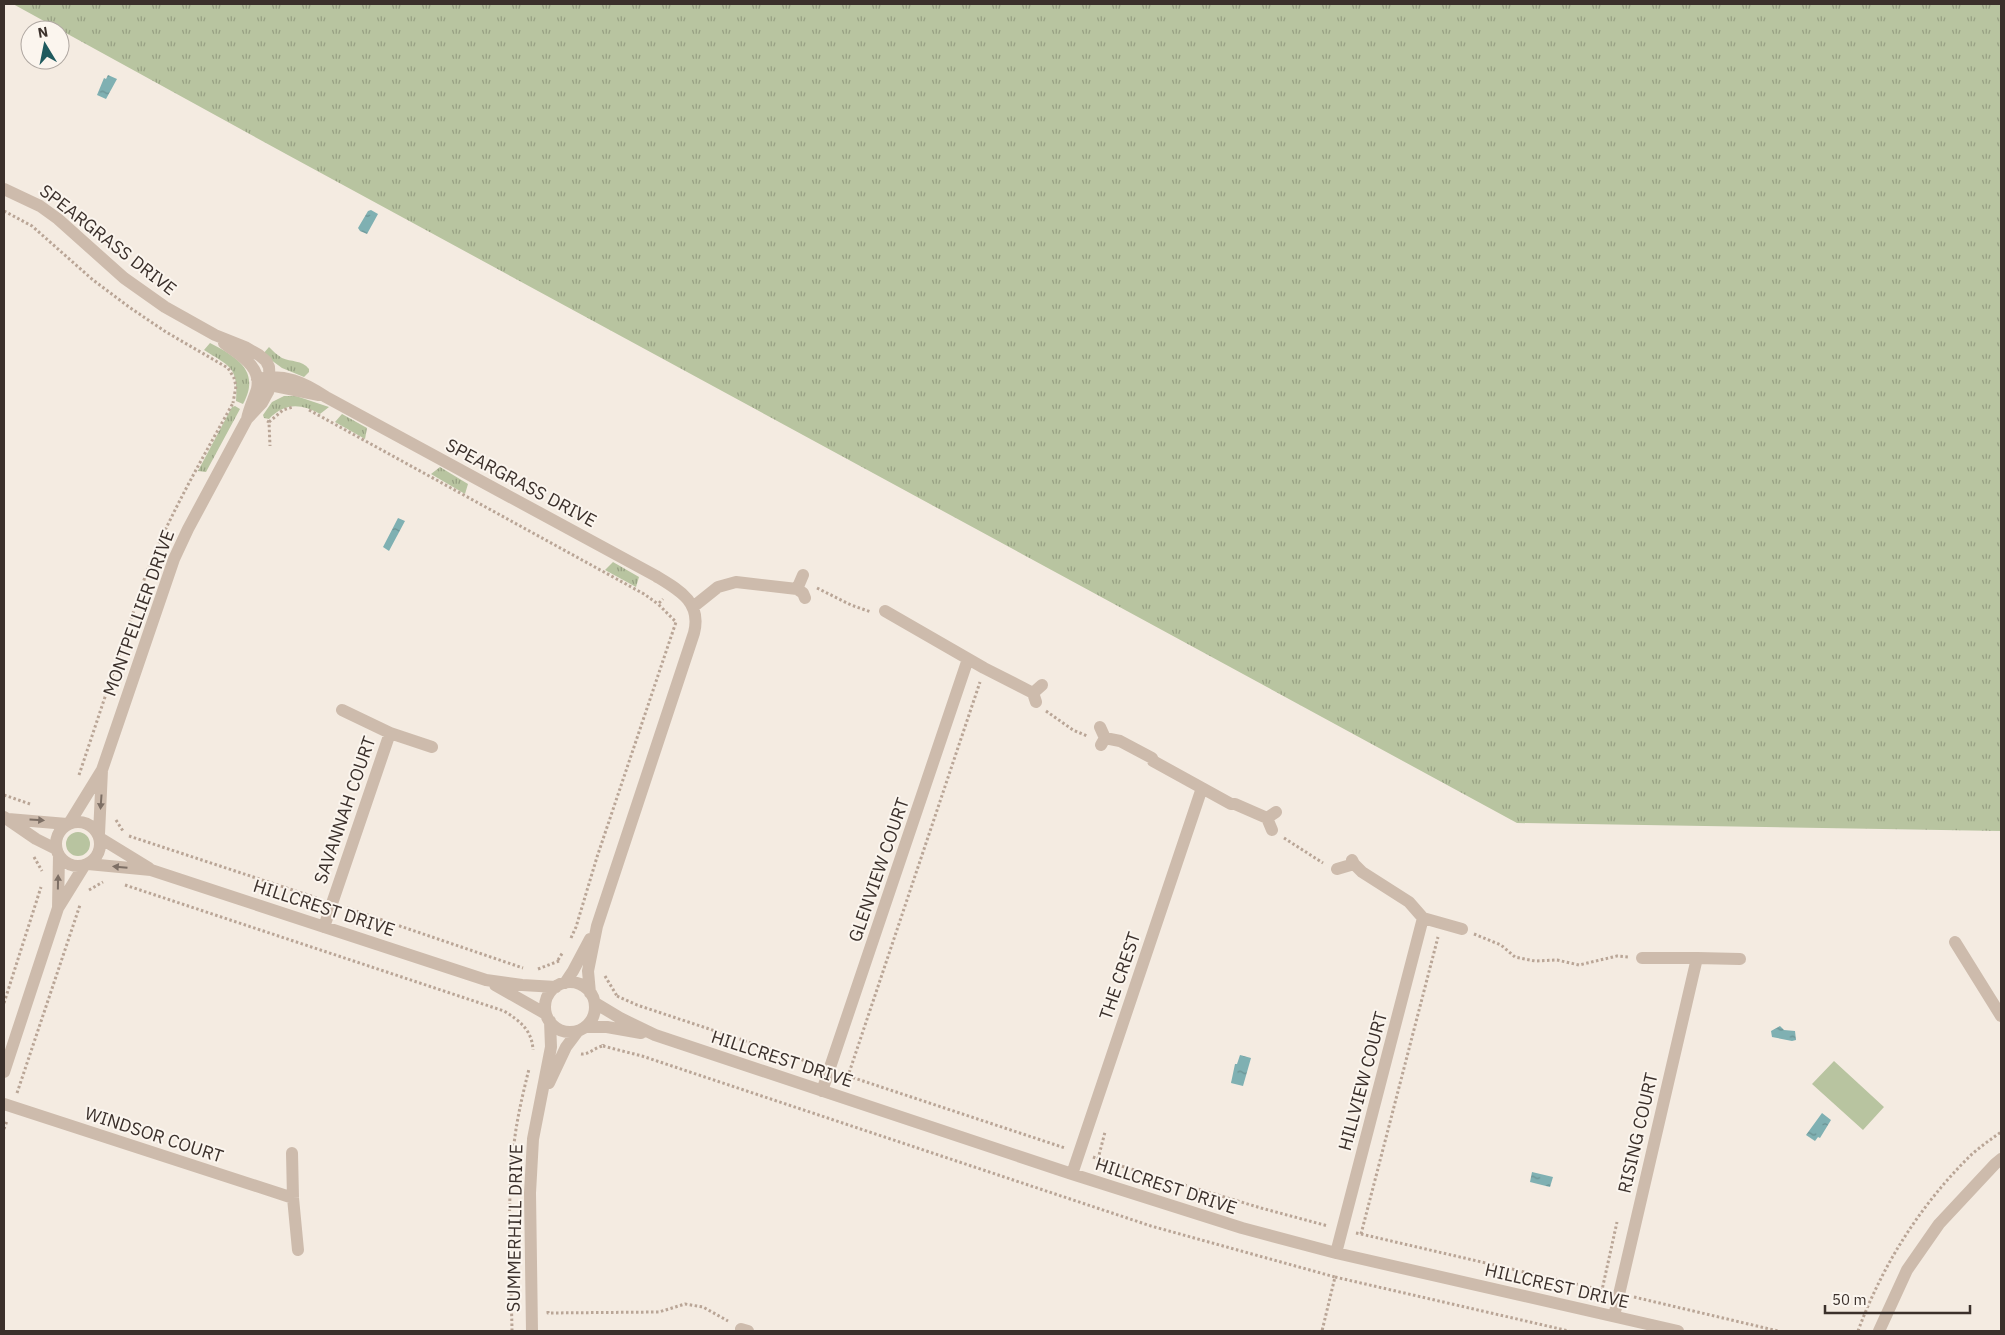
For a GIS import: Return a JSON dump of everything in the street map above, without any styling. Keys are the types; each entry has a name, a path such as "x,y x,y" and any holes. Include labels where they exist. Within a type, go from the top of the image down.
{"street":[{"name":"SPEARGRASS DRIVE","path":"4,189 40,206 58,219 124,278 165,307 215,335 251,363 266,380 326,397 674,587 685,596 693,607"},
{"name":"MONTPELLIER DRIVE","path":"68,823 102,770 174,559 188,529 250,414 257,389 266,380"},
{"path":"596,926 588,973 593,1016 581,1029 562,1031 548,1018 547,999 575,968 596,926 694,633 697,623 693,607 718,587 736,582 801,586"},
{"path":"884,610 984,668 1037,693"},
{"name":"GLENVIEW COURT","path":"822,1091 968,659"},
{"name":"SAVANNAH COURT","path":"342,710 390,734 432,747"},
{"name":"SAVANNAH COURT","path":"324,927 390,734"},
{"path":"1102,736 1120,741 1152,758 1153,762 1231,804 1272,820"},
{"name":"MONTPELLIER DRIVE","path":"99,836 102,770"},
{"name":"THE CREST","path":"1072,1174 1202,788"},
{"path":"4,1072 58,908 86,865 99,853 99,836 90,824 76,821 68,823 6,818"},
{"path":"6,818 57,852 70,865 86,865"},
{"path":"58,908 57,835 68,823"},
{"name":"HILLCREST DRIVE","path":"99,836 151,870"},
{"path":"1337,869 1353,862 1362,872 1409,902 1424,918 1462,929"},
{"name":"HILLCREST DRIVE","path":"86,865 151,870 486,980 535,986 561,985"},
{"name":"HILLVIEW COURT","path":"1336,1253 1424,918"},
{"path":"1955,942 2001,1016"},
{"path":"1642,958 1740,959"},
{"name":"RISING COURT","path":"1614,1316 1697,958"},
{"name":"HILLCREST DRIVE","path":"486,980 548,1018"},
{"path":"561,985 579,984 592,998"},
{"name":"HILLCREST DRIVE","path":"592,998 610,1012 655,1035 1072,1174 1242,1228 1336,1253 1678,1331"},
{"name":"SUMMERHILL DRIVE","path":"532,1331 530,1193 533,1139 550,1043 548,1018"},
{"name":"HILLCREST DRIVE","path":"581,1029 604,1027 655,1035"},
{"name":"SUMMERHILL DRIVE","path":"542,1096 566,1047 581,1029"},
{"name":"WINDSOR COURT","path":"8,1106 293,1198"},
{"path":"292,1153 293,1198 298,1250"},
{"path":"1880,1331 1907,1270 1938,1224 1994,1164 2001,1159"}],"path":[{"path":"4,212 32,226 93,280 129,307 166,332 228,368 236,386 233,402 172,512 149,566 76,784"},
{"path":"233,402 250,414 269,422"},
{"path":"269,422 283,410 299,407"},
{"path":"307,410 644,594 658,604 676,622 597,856 576,928 568,942"},
{"path":"269,422 270,446"},
{"path":"801,586 884,610"},
{"path":"658,604 674,587"},
{"path":"848,1076 984,668"},
{"path":"1037,693 1073,730 1092,738 1102,736"},
{"path":"4,795 33,804"},
{"path":"1272,820 1325,864 1337,869"},
{"path":"122,883 504,1011 520,1021 528,1031 533,1041 533,1052"},
{"path":"4,1003 41,887"},
{"path":"4,1129 8,1106 82,900"},
{"path":"1361,1234 1438,937 1439,922"},
{"path":"1462,929 1501,945 1515,957 1535,960 1557,960 1580,965 1617,956 1642,958"},
{"path":"535,986 534,970 558,960 565,950"},
{"path":"558,960 575,968"},
{"path":"588,973 606,976 617,996 636,1005 1098,1159 1261,1208 1361,1234 1778,1331"},
{"path":"610,1012 617,996"},
{"path":"603,1046 604,1027"},
{"path":"533,1041 544,1040 550,1043"},
{"path":"566,1047 584,1054 594,1048 603,1046 616,1048 1151,1226 1336,1278 1569,1331"},
{"path":"512,1331 510,1187 514,1144 522,1096 531,1060"},
{"path":"1098,1159 1106,1130"},
{"path":"1602,1290 1620,1213"},
{"path":"1322,1331 1336,1278"},
{"path":"548,1304 548,1313 658,1312 685,1304 703,1307 745,1330"}],"green space":[{"path":"13,4 2001,4 2001,831 1517,823 70,35 70,20 42,20"},
{"path":"210,343 237,360 248,374 248,392 243,404 236,401 236,381 231,369 221,360 204,350"},
{"path":"269,347 282,358 303,364 309,369 309,372 304,377 282,368 263,354"},
{"path":"284,396 296,396 329,407 320,414 307,408 287,407 275,413 269,419 264,418 263,415 272,402"},
{"path":"235,406 240,409 206,472 198,471 232,407"},
{"path":"342,414 367,428 365,439 335,422"},
{"path":"440,467 468,484 465,494 431,474"},
{"path":"613,562 639,577 636,587 605,570"},
{"path":"78,832 87,835 90,844 87,853 78,856 69,853 66,844 69,835"},
{"path":"1834,1061 1884,1107 1863,1130 1812,1084"}],"water":[{"path":"108,75 117,79 106,99 97,95 104,78 106,79"},
{"path":"371,210 378,214 367,234 358,228 368,211"},
{"path":"398,518 405,521 389,551 383,547"},
{"path":"1780,1026 1784,1030 1795,1031 1796,1040 1772,1037 1771,1031"},
{"path":"1240,1055 1251,1058 1243,1086 1231,1083 1235,1064 1237,1064"},
{"path":"1822,1113 1831,1120 1820,1138 1818,1137 1815,1141 1806,1135"},
{"path":"1532,1172 1553,1177 1550,1187 1530,1182"}]}
